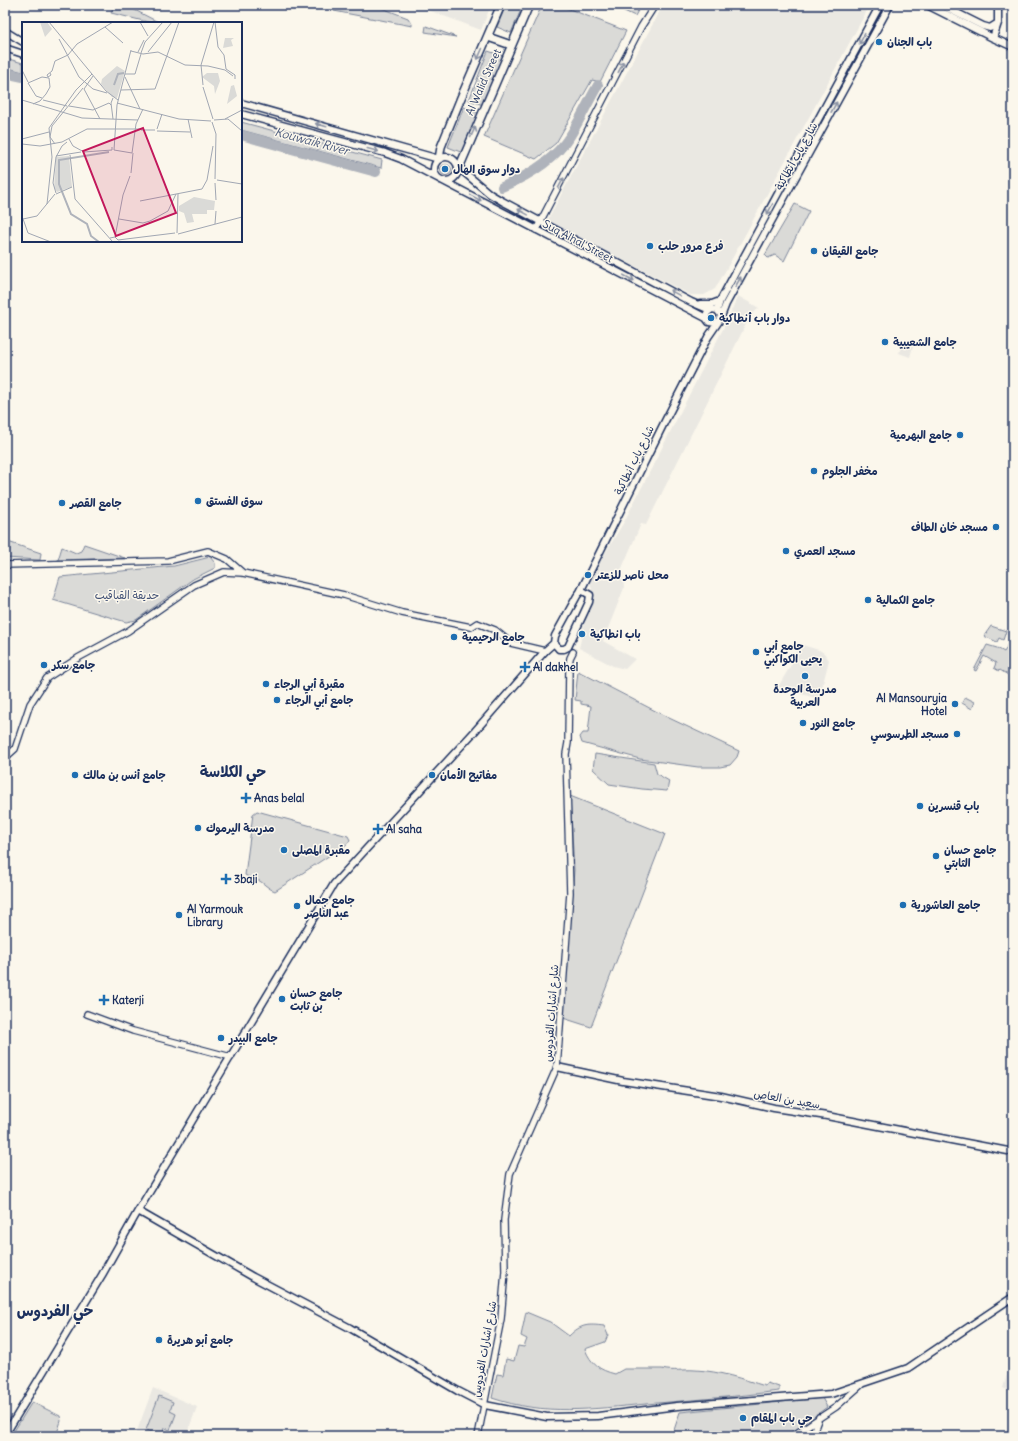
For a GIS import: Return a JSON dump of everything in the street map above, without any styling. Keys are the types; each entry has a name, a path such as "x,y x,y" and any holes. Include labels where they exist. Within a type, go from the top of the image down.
{"main road":[{"path":"242,103 439,159 446,157 453,159 459,168 457,175 452,180 442,180 436,176 434,168 439,159 441,147 460,100 501,5"},
{"name":"Al Walid Street","path":"459,168 529,5"},
{"name":"شارع باب أنطاكية","path":"717,310 720,301 880,5"},
{"name":"شارع باب أنطاكية","path":"554,643 555,636 580,592 708,337 720,319 726,304 890,5"},
{"path":"928,5 1013,47"},
{"path":"941,5 983,26 990,28 998,23"},
{"path":"993,38 998,23 998,5"},
{"path":"5,30 22,41"},
{"path":"488,37 511,45"},
{"path":"5,48 22,54"},
{"name":"Suq Alhal Street","path":"242,114 386,153 401,159 708,320"},
{"name":"Suq Alhal Street","path":"459,168 490,194 691,302 710,310"},
{"path":"691,302 703,305 720,301"},
{"path":"708,320 714,323 720,319 720,313 717,310 710,310 707,313 708,337"},
{"path":"5,1435 99,1281 138,1211 334,884 475,731 545,651 554,643 559,649 568,647 590,600 588,593 580,592"},
{"name":"سعيد بن العاص","path":"557,1067 623,1081 721,1096 774,1108 833,1117 1013,1152"},
{"path":"138,1211 253,1277 350,1328 485,1405 547,1417 598,1416 677,1406 831,1394 908,1368 1013,1297"}],"street":[{"path":"536,230 641,27 655,5"},
{"path":"5,565 168,560 208,551 227,559 243,573"},
{"path":"5,758 15,749 30,704 46,678 78,658 128,631 194,585 224,572 243,573 348,596 402,612 471,627 477,623 495,630 511,642 545,651"},
{"name":"شارع اشارات الفردوس","path":"478,1436 502,1319 505,1271 504,1220 510,1174 557,1067 570,892 566,754 568,743 569,666 570,658 573,652"},
{"path":"87,1014 133,1031 231,1057"},
{"path":"792,1436 836,1407 861,1385"},
{"path":"812,1436 819,1417"}],"shaded area":[{"path":"415,5 491,5 481,30"},
{"path":"663,5 870,5 715,289 704,295 691,295 547,221"},
{"path":"738,296 759,308 750,316 646,525 641,524 622,568 624,588 603,641 635,659 625,669 613,666 579,648 592,589 589,580 624,522 723,329"},
{"path":"903,343 913,346 910,357 899,353"},
{"name":"مدرسة الوحدة العربية","path":"799,644 819,650 824,653 829,660 819,699 778,687 791,665"},
{"path":"1013,1346 1013,1393 1003,1388 1011,1361"},
{"path":"153,1388 197,1407 186,1436 135,1436"}],"green space":[{"path":"114,5 125,5 158,22 148,22 111,13"},
{"path":"335,5 374,5 408,18 412,26 334,11"},
{"path":"506,5 523,5 511,33 497,27"},
{"path":"542,5 559,5 626,31 600,82 592,80 556,143 536,159 484,137"},
{"path":"611,5 641,5 635,16"},
{"path":"426,26 456,37 425,32"},
{"path":"488,51 503,56 483,105 469,100"},
{"path":"5,58 22,63 22,72 5,67"},
{"path":"464,107 478,113 463,153 448,147"},
{"path":"242,122 382,160 381,168 242,130"},
{"path":"444,165 448,165 450,166 450,174 444,175 441,172 441,168"},
{"path":"795,204 809,211 784,261 775,255 768,258 765,255"},
{"path":"5,541 41,553 40,560 5,558"},
{"path":"84,544 125,558 58,560 62,547 76,553 81,551"},
{"name":"حديقة القباقيب","path":"210,557 215,563 215,568 193,579 136,620 126,622 53,600 60,577 174,566"},
{"path":"991,626 1006,631 1003,640 999,638 997,642 984,636"},
{"path":"1012,631 1013,642 1011,644 1013,645 1013,655 1009,666 1013,669 1008,675 994,668 996,663 984,656 976,671 974,670 987,645 1004,652"},
{"path":"578,671 669,718 739,751 737,757 730,765 720,767 698,767 640,759 582,743 580,737 583,733 588,733 591,706 581,704 581,701 575,700"},
{"path":"965,697 975,702 972,709 962,703"},
{"path":"595,754 654,763 657,774 669,781 667,791 609,784 593,769"},
{"path":"570,796 665,834 591,1027 563,1018 574,870"},
{"path":"257,811 348,836 350,840 347,844 275,891 258,880 245,875 253,814"},
{"path":"526,1312 550,1322 569,1336 581,1327 593,1325 604,1326 608,1335 605,1342 585,1349 590,1359 596,1366 615,1374 624,1369 704,1371 731,1376 765,1386 767,1383 779,1387 779,1391 729,1397 569,1410 531,1407 512,1404 492,1398 497,1374 503,1375 506,1359 514,1361 518,1346 524,1347 527,1339 521,1336"},
{"path":"159,1396 173,1402 170,1411 176,1414 170,1430 165,1428 163,1436 146,1430"},
{"path":"822,1398 827,1407 788,1436 672,1436 680,1412"},
{"path":"32,1402 60,1416 61,1421 56,1436 11,1436"}],"waterway":[{"name":"Kouwaik River","path":"5,73 22,77"},
{"name":"Kouwaik River","path":"502,187 540,167 564,145 598,85"},
{"name":"Kouwaik River","path":"242,135 376,172"}],"place":[{"name":"باب الجنان","path":"879,42"},
{"name":"دوار سوق الهال","path":"445,169"},
{"name":"فرع مرور حلب","path":"650,246"},
{"name":"جامع القيقان","path":"814,251"},
{"name":"دوار باب أنطاكية","path":"711,318"},
{"name":"جامع الشعيبية","path":"885,342"},
{"name":"جامع البهرمية","path":"960,435"},
{"name":"مخفر الجلوم","path":"814,471"},
{"name":"سوق الفستق","path":"198,501"},
{"name":"جامع القصر","path":"62,503"},
{"name":"مسجد خان الطاف","path":"996,527"},
{"name":"مسجد العمري","path":"786,551"},
{"name":"محل ناصر للزعتر","path":"588,575"},
{"name":"جامع الكمالية","path":"868,600"},
{"name":"باب انطاكية","path":"582,634"},
{"name":"جامع الرحيمية","path":"454,637"},
{"name":"جامع أبي يحيى الكواكبي","path":"756,652"},
{"name":"جامع سكر","path":"44,665"},
{"name":"Al dakhel","path":"525,667"},
{"name":"مدرسة الوحدة العربية","path":"805,676"},
{"name":"مقبرة أبي الرجاء","path":"266,684"},
{"name":"جامع أبي الرجاء","path":"277,700"},
{"name":"Al Mansouryia Hotel","path":"955,704"},
{"name":"جامع النور","path":"803,723"},
{"name":"مسجد الطرسوسي","path":"957,734"},
{"name":"جامع أنس بن مالك","path":"75,775"},
{"name":"مفاتيح اﻷمان","path":"432,775"},
{"name":"Anas belal","path":"246,798"},
{"name":"باب قنسرين","path":"920,806"},
{"name":"مدرسة اليرموك","path":"198,828"},
{"name":"Al saha","path":"378,829"},
{"name":"مقبرة المصلى","path":"284,850"},
{"name":"جامع حسان الثابتي","path":"936,856"},
{"name":"3baji","path":"226,879"},
{"name":"جامع العاشورية","path":"903,905"},
{"name":"جامع جمال عبد الناصر","path":"297,906"},
{"name":"Al Yarmouk Library","path":"179,915"},
{"name":"جامع حسان بن ثابت","path":"282,999"},
{"name":"Katerji","path":"104,1000"},
{"name":"جامع البيدر","path":"221,1038"},
{"name":"جامع أبو هريرة","path":"159,1340"},
{"name":"حي باب المقام","path":"743,1418"}],"district":[{"name":"حي الكلاسة","path":"233,771"},
{"name":"حي الفردوس","path":"55,1310"}]}
